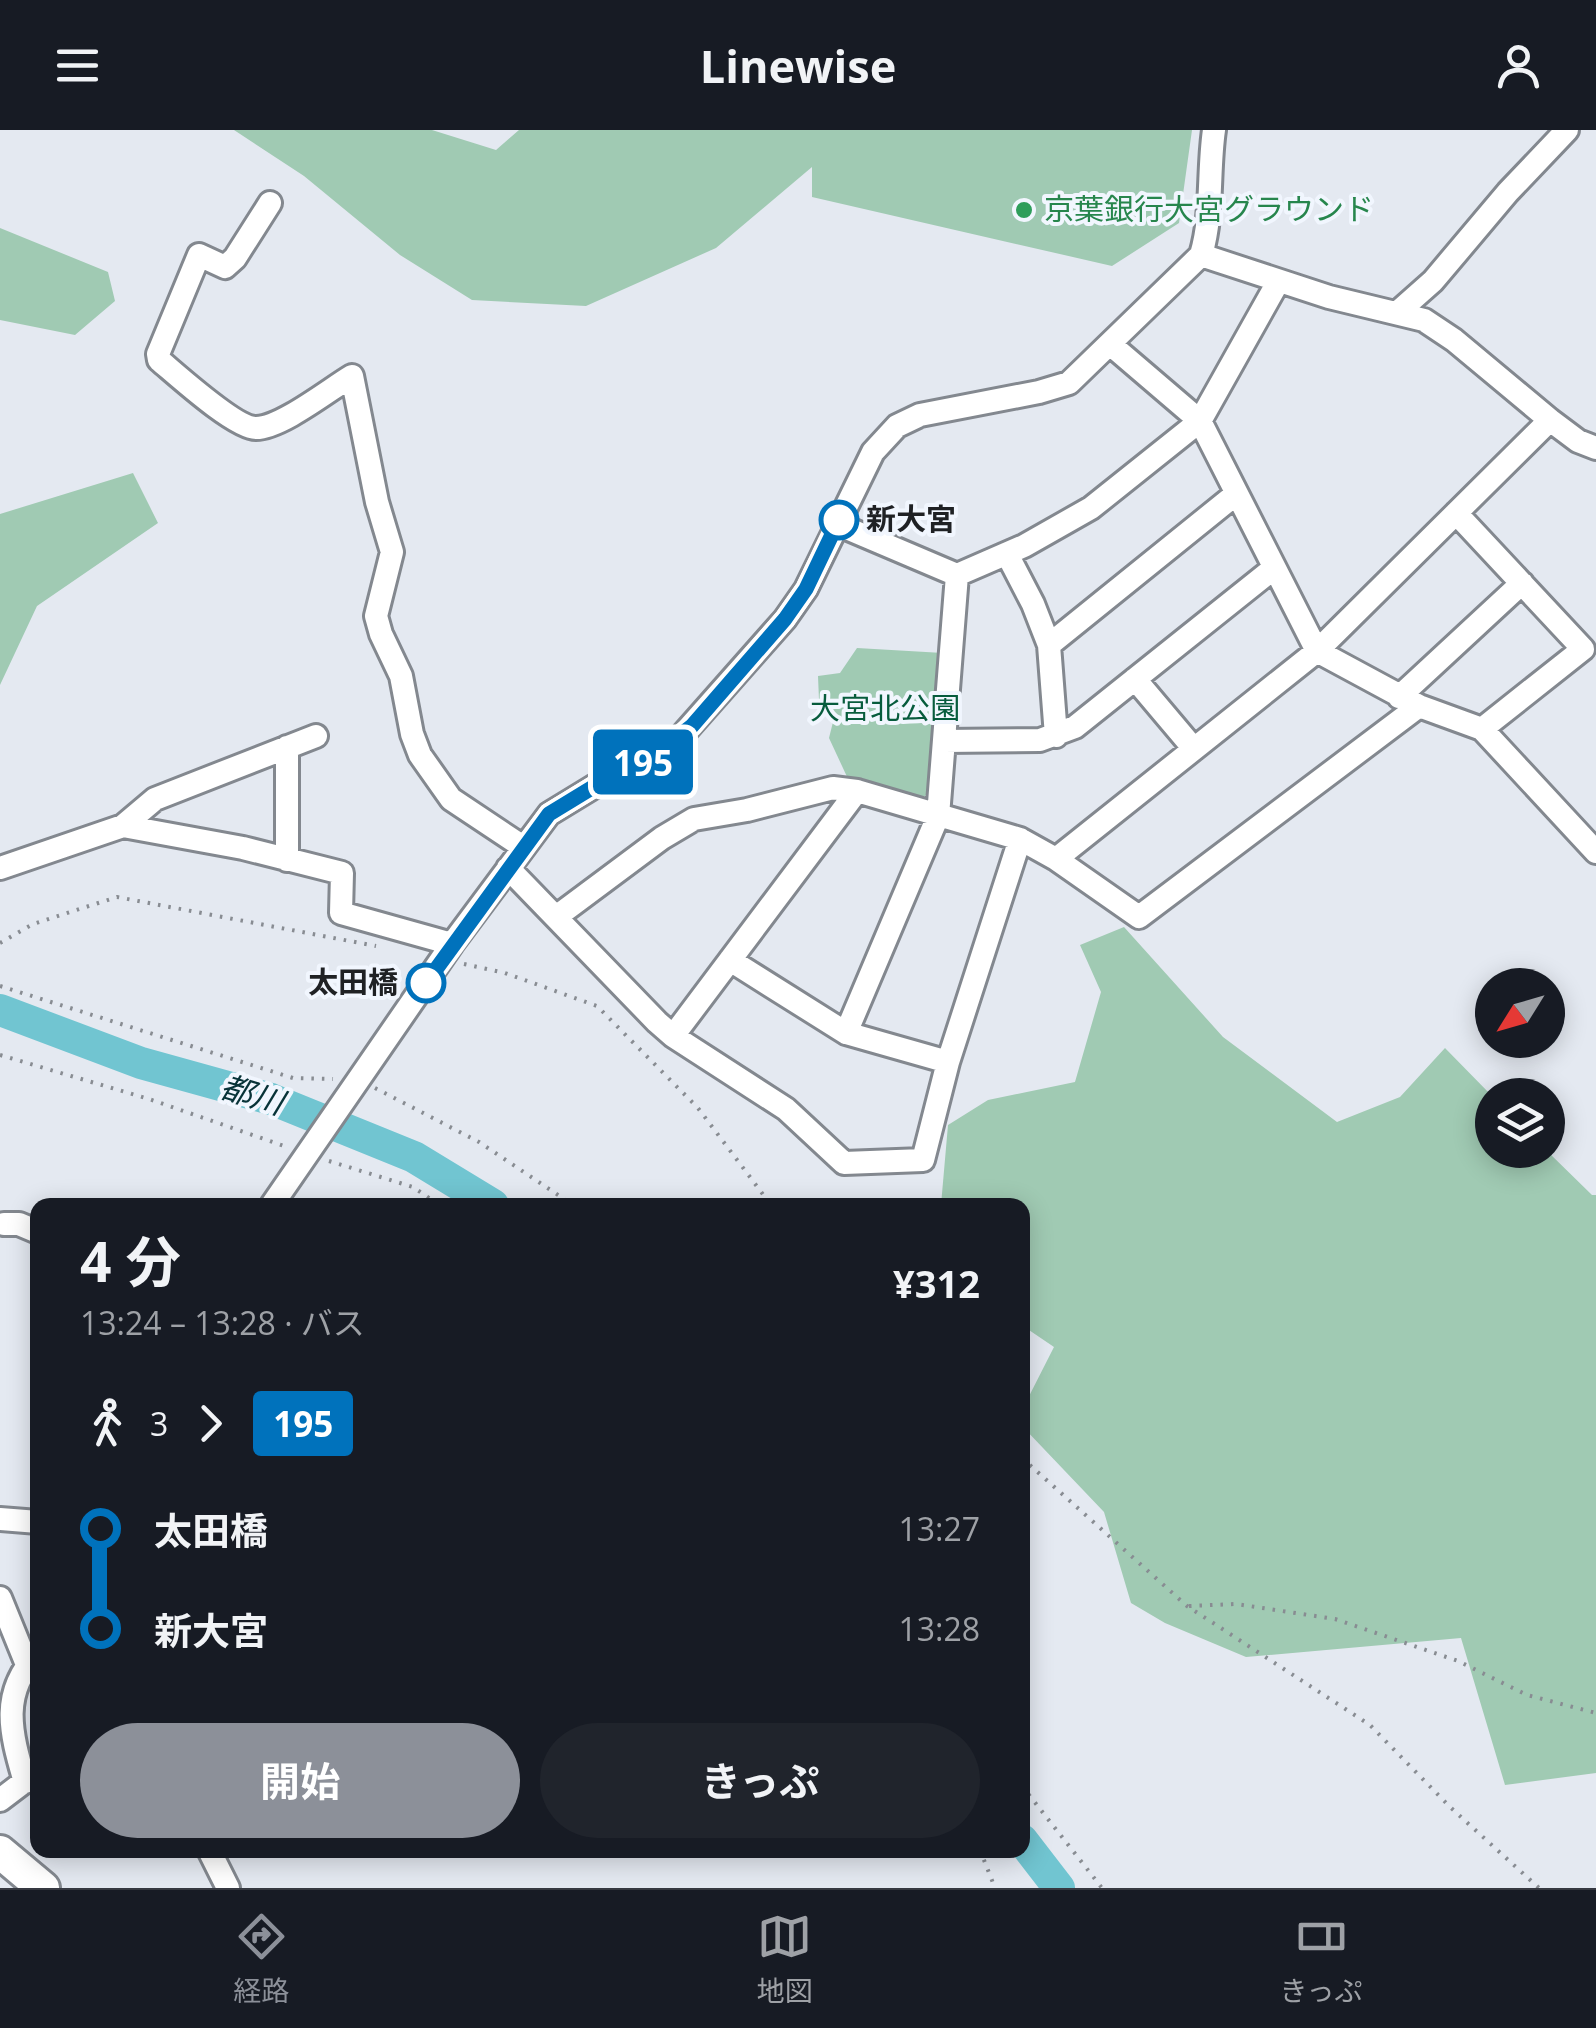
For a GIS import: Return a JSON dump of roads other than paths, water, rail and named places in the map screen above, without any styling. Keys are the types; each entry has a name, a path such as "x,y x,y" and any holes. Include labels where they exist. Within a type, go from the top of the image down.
{"highway":[{"path":"0,1852 44,1888"}],"street":[{"path":"277,1198 447,952 549,814 608,778 650,759 692,726 785,619 806,589 873,452 897,426 920,415 1069,383 1200,254 1207,234 1214,130"},
{"path":"1398,312 1434,281 1508,192 1567,130"},
{"path":"270,202 224,267 199,255 158,354 160,360 212,404 246,426 256,428 276,423 352,376 377,502 392,552 376,616 380,634 402,676 412,734 420,755 451,799 523,847"},
{"path":"1200,254 1278,282 1424,320 1578,441 1596,448"},
{"path":"837,524 956,575 1007,554 1091,508 1200,422 1278,282"},
{"path":"1110,344 1200,422 1317,651 1409,701 1482,729 1596,852"},
{"path":"1056,859 1317,651 1550,420"},
{"path":"1049,645 1236,494"},
{"path":"1456,513 1583,649 1482,729"},
{"path":"1007,554 1049,645 1056,736"},
{"path":"944,742 1040,740 1075,726 1274,568"},
{"path":"846,1033 938,816 956,575"},
{"path":"556,917 662,838 694,820 832,788 856,791 1020,840 1056,859 1139,917 1409,701 1522,583"},
{"path":"1135,679 1194,749"},
{"path":"0,868 123,826 155,799 316,736"},
{"path":"286,747 286,860"},
{"path":"674,1036 856,791"},
{"path":"123,826 243,848 342,873 342,914 447,952"},
{"path":"508,868 674,1036 786,1109 844,1164 923,1160 948,1062 1020,840"},
{"path":"730,960 846,1033 948,1062"},
{"path":"4,1224 30,1229"},
{"path":"0,1519 30,1521"},
{"path":"0,1598 30,1654"},
{"path":"30,1661 9,1688 7,1718 30,1775"},
{"path":"0,1800 30,1778"},
{"path":"213,1858 228,1888"}],"waterway":[{"name":"都川","path":"0,1010 141,1063 271,1099 414,1157 481,1198"},
{"name":"都川","path":"1030,1850 1059,1888"}],"place":[{"name":"京葉銀行大宮グラウンド","path":"1024,210"},
{"name":"新大宮","path":"839,520"},
{"name":"太田橋","path":"426,983"}],"park label":[{"name":"大宮北公園","path":"885,709"}]}
